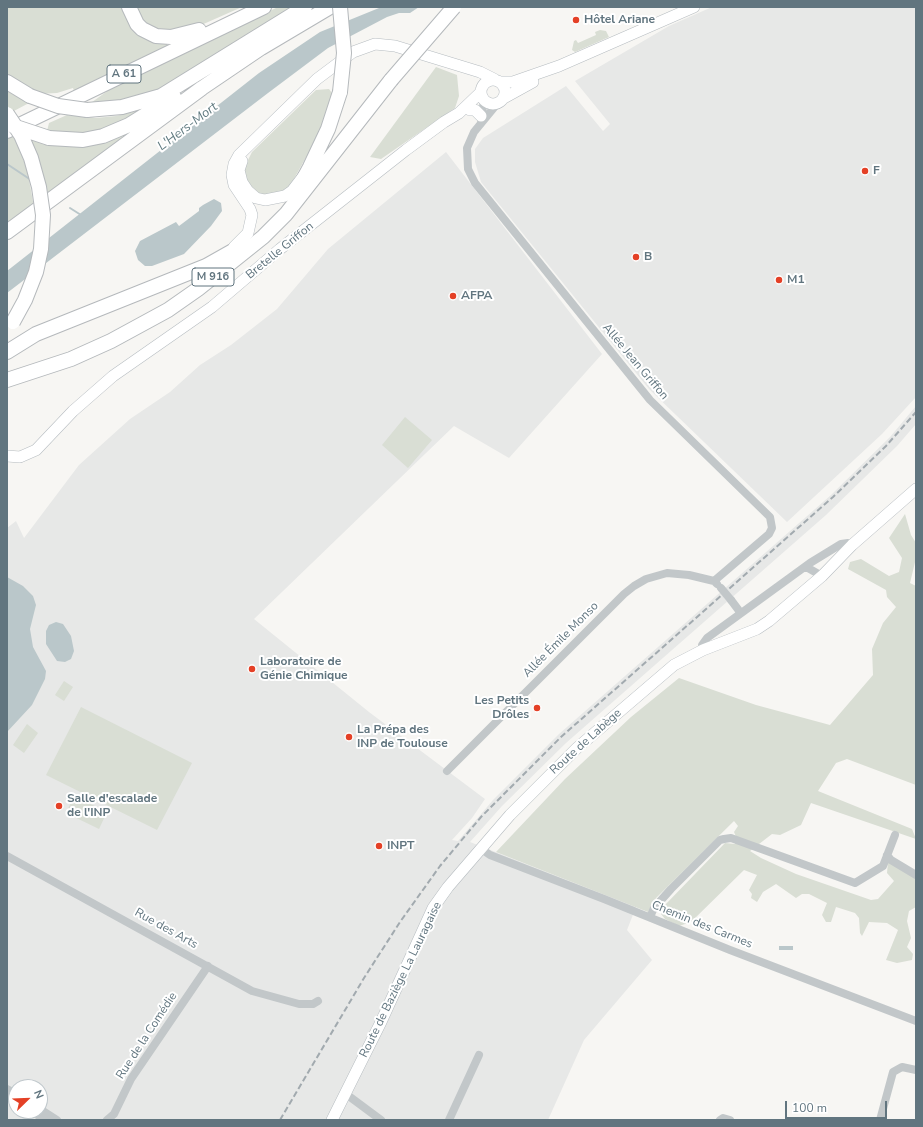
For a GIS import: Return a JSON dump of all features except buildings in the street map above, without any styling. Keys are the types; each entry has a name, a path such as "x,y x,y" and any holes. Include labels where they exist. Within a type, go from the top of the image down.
{"highway":[{"path":"129,7 133,18 142,29 156,36 163,37 189,34 242,18"},
{"name":"A 61","path":"7,131 264,7"},
{"path":"7,82 30,96 58,106 87,110 122,107 140,103 161,96 305,7"},
{"path":"7,232 202,88 261,48 330,7"},
{"name":"M 916","path":"7,380 71,359 106,344 168,310 198,289 263,237 286,214 301,195 333,122 340,92 344,52 340,7"},
{"path":"301,195 391,80 454,7"},
{"path":"7,123 49,138 84,140 103,136 120,129 213,71 227,54"},
{"name":"M 916","path":"7,352 36,334 206,266 246,243 261,232 285,206 310,167 328,129 340,92"},
{"path":"7,114 21,135 31,158 39,187 43,216 41,248 36,272 25,300 10,326"}],"main road":[{"path":"487,103 484,83 497,81 513,82 524,79 559,66 694,7"},
{"path":"229,252 248,233 251,225 250,209 234,185 232,175 234,164 239,155 317,79 353,52 375,44 395,46 480,72 497,81 505,88 487,103"},
{"path":"464,111 475,110 552,73 559,66"},
{"path":"464,68 475,77 487,103"},
{"name":"Bretelle Griffon","path":"7,456 20,457 36,450 73,411 113,376 212,306 280,249 411,146 464,111 487,103"},
{"path":"254,140 242,158 240,170 242,182 248,191 256,198 265,200 285,196 292,191 310,167"},
{"path":"7,387 20,382 31,372"},
{"name":"Route de Labège","path":"480,848 533,791 577,748 674,665 703,650 757,628 786,608 822,576 852,545 916,489"},
{"name":"Route de Baziège La Lauragaise","path":"332,1120 346,1094 433,908 480,848"}],"street":[{"name":"Allée Jean Griffon","path":"487,103 469,141 466,156 468,169 475,183 650,400 770,517 772,528 769,534 714,581"},
{"path":"703,650 702,645 707,638 740,612 835,546 848,543 852,545"},
{"path":"804,568 808,568 822,576"},
{"name":"Allée Émile Monso","path":"447,771 624,594 634,586 646,579 667,573 689,575 714,581"},
{"path":"714,581 740,612"},
{"path":"650,917 654,908 671,889 720,840 724,838 731,838 855,883 883,866 895,835"},
{"name":"Chemin des Carmes","path":"480,848 490,855 650,917 717,945 916,1021"},
{"path":"887,855 891,860 916,874"},
{"name":"Rue des Arts","path":"7,856 260,994 306,1005 313,1004 318,1001"},
{"name":"Rue de la Comédie","path":"107,1120 114,1114 131,1079 208,966"},
{"path":"449,1120 479,1055"},
{"path":"880,1120 894,1072 902,1067 916,1070"},
{"path":"346,1094 381,1120"},
{"path":"48,1114 57,1120"},
{"path":"720,1120 724,1118 730,1120"}],"shaded area":[{"path":"7,7 124,7 167,43 167,46 74,91 73,88 57,93 38,94 7,76"},
{"path":"135,7 242,7 199,26 165,32 146,25 140,18"},
{"path":"278,7 294,7 168,86 136,99 88,105 117,84"},
{"path":"419,7 410,13 399,13 387,17 328,48 7,293 7,271 259,73 320,32 379,8"},
{"path":"712,7 916,7 916,397 882,434 787,522 649,389 481,182 475,162 475,149 483,138 566,86 603,131 610,124 575,81 669,26"},
{"path":"600,30 606,31 609,37 575,52 572,50 574,41 576,40 578,43 596,35 595,32"},
{"path":"436,67 457,75 459,96 455,108 381,159 370,157"},
{"path":"329,89 335,97 320,132 290,186 281,192 269,196 257,194 249,185 244,175 246,164 252,152 316,90"},
{"path":"7,91 29,103 12,112 7,105"},
{"path":"149,109 85,136 47,131 49,123 67,115 96,118 116,116"},
{"path":"131,130 138,130 47,197 42,170 30,139 64,146 84,145"},
{"path":"11,133 27,169 34,207 7,227 7,135"},
{"path":"446,152 602,354 509,458 454,426 254,619 369,712 485,799 472,818 452,840 458,841 493,800 559,734 831,495 890,437 916,406 916,424 897,446 826,515 566,743 502,806 470,842 636,907 627,930 652,960 584,1040 548,1120 7,1120 7,528 16,521 24,538 79,465 130,419 170,392 200,365 231,345 277,309 328,249"},
{"path":"214,199 221,203 222,211 211,226 184,254 152,266 145,266 138,260 135,251 140,241 176,222 179,226 199,211 199,208"},
{"path":"405,417 432,440 408,468 382,445"},
{"path":"905,514 911,535 916,543 916,558 910,583 916,586 916,785 847,759 836,763 818,791 912,829 916,839 811,803 801,825 780,835 772,834 750,851 761,858 796,874 871,900 878,899 894,881 887,873 888,862 916,873 916,907 909,911 907,921 911,938 907,947 913,954 912,960 897,963 886,960 898,930 887,923 869,922 862,936 860,933 859,918 855,913 836,907 831,922 826,922 822,915 827,903 809,894 802,894 796,898 776,884 763,892 757,902 751,898 752,894 749,890 757,875 744,870 691,922 679,926 665,919 661,914 665,905 725,843 735,844 737,839 734,832 738,826 734,821 656,898 648,912 496,852 565,779 631,717 679,678 756,705 830,725 873,675 872,649 883,623 896,607 887,597 886,590 848,569 850,562 861,559 889,576 899,572 902,558 889,538"},
{"path":"7,577 23,586 33,596 36,605 30,629 33,647 46,671 45,679 32,705 7,732"},
{"path":"56,622 63,624 71,636 74,651 71,659 65,662 57,661 46,644 46,631 49,625"},
{"path":"64,681 73,687 64,701 55,695"},
{"path":"81,707 192,763 157,830 46,775"},
{"path":"27,724 38,733 24,753 13,745"},
{"path":"74,796 107,812 99,829 66,813"},
{"path":"779,946 793,946 793,950 779,950"}],"waterway":[{"path":"7,164 31,180"},
{"path":"70,208 81,215"}],"railway":[{"path":"280,1120 364,978 400,922 440,866 481,817 561,737 833,497 886,446 916,412"}],"place":[{"name":"Hôtel Ariane","path":"576,20"},
{"name":"F","path":"865,171"},
{"name":"B","path":"636,257"},
{"name":"M1","path":"779,280"},
{"name":"AFPA","path":"453,296"},
{"name":"Laboratoire de Génie Chimique","path":"252,669"},
{"name":"Les Petits Drôles","path":"537,708"},
{"name":"La Prépa des INP de Toulouse","path":"349,737"},
{"name":"Salle d'escalade de l'INP","path":"59,806"},
{"name":"INPT","path":"379,846"}],"water label":[{"name":"L'Hers-Mort","path":"188,127"}]}
